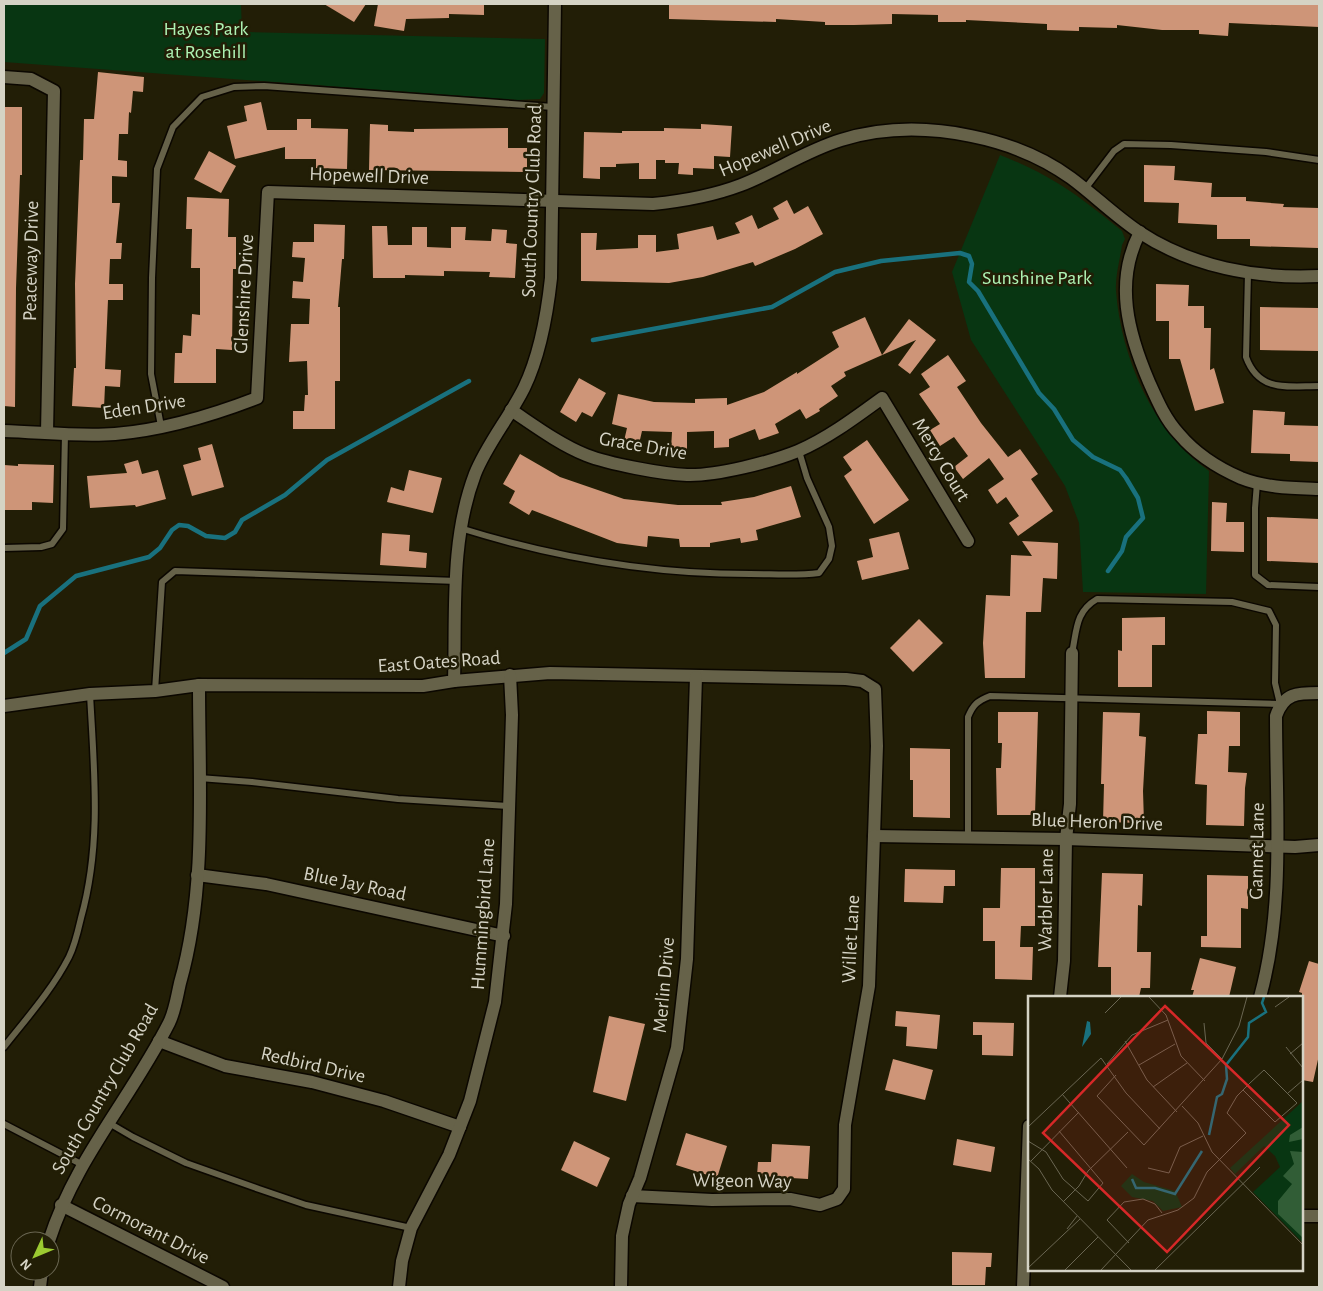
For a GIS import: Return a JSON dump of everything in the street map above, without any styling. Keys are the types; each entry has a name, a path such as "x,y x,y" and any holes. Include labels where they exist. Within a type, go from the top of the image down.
{"street":[{"name":"South Country Club Road","path":"454,681 457,540 475,473 524,388 534,359 548,304 556,4"},
{"name":"Peaceway Drive","path":"4,77 30,80 54,91 46,432"},
{"name":"Hopewell Drive","path":"268,192 653,204 683,201 743,184 805,153 843,139 890,130 916,128 972,136 1006,146 1053,166 1140,232 1201,261 1248,273 1276,276 1319,276"},
{"name":"Glenshire Drive","path":"257,398 268,192"},
{"path":"1140,232 1132,247 1125,278 1126,310 1134,346 1159,405 1179,435 1205,458 1240,478 1277,488 1319,489"},
{"name":"Eden Drive","path":"4,431 115,434 161,426 222,411 257,398"},
{"name":"Grace Drive","path":"511,410 543,431 585,454 605,461 688,475 744,468 799,451 844,425 882,398"},
{"name":"Mercy Court","path":"882,398 968,541"},
{"name":"Warbler Lane","path":"1060,996 1064,961 1066,839 1070,804 1072,653"},
{"name":"East Oates Road","path":"4,706 90,694 155,691 199,685 423,686 510,675 550,673 846,679 862,681 875,689"},
{"name":"Hummingbird Lane","path":"399,1287 402,1260 411,1228 449,1155 470,1101 487,1040 495,1002 504,936 512,715 510,675"},
{"name":"Merlin Drive","path":"621,1287 622,1236 632,1196 640,1178 661,1111 677,1048 687,959 696,677"},
{"name":"South Country Club Road","path":"52,1231 61,1206 82,1164 109,1123 170,1021 182,977 190,941 197,876 199,685"},
{"name":"Willet Lane","path":"844,1189 845,1125 869,986 878,720 875,689"},
{"path":"1280,704 1296,693 1319,693"},
{"name":"Gannet Lane","path":"1260,996 1274,924 1277,846 1276,716 1280,704"},
{"name":"Blue Heron Drive","path":"874,836 1066,839 1277,846 1319,845"},
{"name":"Blue Jay Road","path":"197,876 266,884 504,936"},
{"name":"Redbird Drive","path":"158,1041 225,1066 312,1082 375,1098 460,1127"},
{"path":"1023,1287 1028,1167"},
{"name":"Wigeon Way","path":"632,1196 712,1200 790,1199 820,1205 837,1199 844,1189"},
{"name":"Cormorant Drive","path":"61,1206 224,1287"},
{"path":"1303,1216 1319,1216"}],"lane":[{"path":"161,426 152,374 152,278 157,169 173,127 202,97 234,87 264,86 553,107"},
{"path":"1085,189 1114,151 1124,144 1171,144 1319,160"},
{"path":"1248,273 1246,357 1250,368 1266,384 1273,386 1319,386"},
{"path":"4,548 41,548 52,544 63,529 65,433"},
{"path":"460,528 504,542 602,562 656,570 726,574 819,573 829,559 832,546 829,528 807,478 799,451"},
{"path":"1258,483 1255,508 1255,575 1268,585 1319,586"},
{"path":"155,691 162,582 175,571 457,581"},
{"path":"968,838 968,717 972,706 979,700 990,696 1280,704 1275,683 1276,625 1269,611 1260,607 1232,602 1097,600 1087,605 1080,614 1072,653"},
{"path":"4,1047 51,986 69,957 91,884 95,853 90,694"},
{"path":"199,778 252,782 398,799 508,806"},
{"path":"109,1123 186,1163 258,1189 306,1205 411,1228"},
{"path":"4,1124 82,1164"}],"green space":[{"name":"Hayes Park at Rosehill","path":"4,4 241,4 242,32 545,39 544,93 540,99 517,100 4,62"},
{"name":"Sunshine Park","path":"1000,155 1035,170 1064,187 1122,231 1125,239 1122,245 1118,268 1116,291 1119,316 1133,367 1143,392 1156,415 1189,455 1209,471 1206,594 1083,592 1079,523 1065,486 971,340 952,272"}],"building":[{"path":"324,4 366,4 354,22"},
{"path":"378,4 484,4 484,15 449,14 449,18 406,19 404,31 374,26"},
{"path":"669,4 1319,4 1319,27 1229,23 1228,36 1199,34 1199,30 1162,30 1117,25 1117,28 1079,27 1079,31 1047,30 1047,24 966,20 966,22 938,22 938,15 892,14 892,24 825,25 825,22 776,19 776,22 669,19"},
{"path":"98,72 144,77 143,92 133,91 131,113 129,112 128,134 119,134 118,160 127,161 127,177 112,176 112,203 120,203 116,243 122,243 121,259 110,259 109,284 123,284 123,300 108,300 105,369 121,370 120,387 105,386 104,408 72,406 74,368 76,368 75,284 80,160 83,160 84,119 94,119"},
{"path":"261,102 267,130 297,130 297,119 311,119 311,128 348,129 347,169 316,168 316,159 285,159 285,147 235,159 227,126 247,121 244,106"},
{"path":"4,107 22,107 22,175 20,175 16,288 15,407 4,406"},
{"path":"370,124 388,125 388,131 414,132 414,129 508,128 508,148 527,148 527,172 369,170"},
{"path":"701,124 732,126 730,157 714,156 714,169 693,168 693,175 678,174 679,163 665,163 665,160 656,160 656,179 639,179 639,163 616,164 616,167 600,167 600,179 583,178 584,132 622,133 622,131 664,131 664,128 701,129"},
{"path":"209,151 236,166 221,193 194,179"},
{"path":"1144,165 1175,166 1174,180 1212,183 1211,197 1246,197 1246,201 1284,204 1283,207 1319,208 1318,248 1250,246 1250,239 1217,239 1217,225 1178,223 1179,203 1144,202"},
{"path":"187,197 229,199 228,237 236,237 236,269 233,269 232,350 216,349 216,383 174,383 175,353 182,353 183,335 191,336 192,314 200,315 200,268 191,268 192,229 186,229"},
{"path":"787,200 794,214 808,206 823,234 795,249 755,266 753,262 703,277 669,283 581,281 581,233 597,233 596,250 638,248 638,235 656,235 656,252 679,249 677,234 713,226 717,240 740,233 735,223 752,215 758,229 779,219 773,208"},
{"path":"314,224 345,225 344,259 342,259 338,307 340,307 340,381 335,381 335,429 293,429 293,411 304,411 305,395 308,395 307,361 289,362 291,324 309,324 310,299 292,298 293,281 303,282 305,258 292,257 293,242 314,242"},
{"path":"372,226 387,226 388,245 412,245 412,227 427,227 427,247 451,248 451,227 466,227 465,240 491,241 492,229 507,230 506,243 517,244 515,278 489,277 490,272 444,271 444,276 405,275 405,278 373,278"},
{"path":"1156,284 1189,285 1188,306 1204,306 1204,328 1211,328 1210,370 1214,368 1224,403 1195,411 1180,359 1169,359 1169,321 1156,321"},
{"path":"1260,307 1319,308 1319,351 1260,350"},
{"path":"865,317 882,355 909,319 936,340 910,374 898,365 916,340 844,372 846,376 831,386 838,396 819,409 820,411 806,419 800,409 775,424 779,433 759,440 755,429 729,439 729,447 714,448 714,431 687,432 687,449 671,449 672,432 642,431 639,444 624,441 627,428 612,424 618,394 654,402 695,403 695,399 727,398 727,405 764,392 797,372 797,374 839,347 832,332"},
{"path":"948,355 966,381 957,387 981,423 1008,457 1020,449 1038,474 1031,479 1053,511 1018,536 1009,523 1019,516 1006,497 997,504 988,490 1004,479 989,458 963,479 954,467 968,456 954,437 940,446 930,430 940,424 919,394 930,387 921,374"},
{"path":"579,378 606,393 592,417 582,412 576,422 560,412"},
{"path":"1253,410 1285,412 1284,425 1319,426 1319,462 1290,461 1290,454 1251,453"},
{"path":"867,440 909,500 874,524 844,476 852,470 843,457"},
{"path":"212,444 224,487 192,496 183,465 201,460 198,448"},
{"path":"520,454 560,477 624,499 678,505 722,505 721,502 754,497 791,486 801,517 756,530 758,540 741,543 740,538 710,543 710,547 680,547 679,539 648,536 647,547 617,543 532,510 529,515 509,503 515,491 503,484"},
{"path":"138,460 142,474 158,470 166,499 136,507 135,505 90,508 87,476 127,473 124,464"},
{"path":"18,464 54,465 53,503 32,502 32,510 4,510 4,465 18,466"},
{"path":"409,470 442,478 433,513 387,502 391,487 404,491"},
{"path":"1212,502 1227,503 1226,522 1244,522 1244,552 1211,551"},
{"path":"1267,517 1319,519 1319,563 1267,561"},
{"path":"899,532 909,569 862,580 857,561 873,557 869,539"},
{"path":"382,533 410,535 409,551 427,553 426,568 380,565"},
{"path":"1022,541 1058,543 1057,579 1043,578 1041,612 1026,612 1025,678 985,678 983,643 986,595 1010,596 1011,555 1032,556"},
{"path":"1165,617 1165,645 1152,645 1152,687 1118,687 1118,650 1122,651 1122,618"},
{"path":"919,619 943,643 913,672 890,648"},
{"path":"1207,711 1240,712 1240,746 1229,746 1228,772 1247,773 1244,826 1206,825 1207,785 1195,784 1198,734 1207,734"},
{"path":"998,712 1038,712 1035,815 997,815 996,768 1001,768 1002,743 998,743"},
{"path":"1103,712 1140,713 1139,736 1146,737 1143,791 1144,823 1103,822 1104,784 1101,784"},
{"path":"910,748 950,749 950,818 913,817 913,780 910,780"},
{"path":"1001,868 1035,868 1035,926 1021,926 1020,947 1033,947 1032,980 995,979 995,941 983,941 983,908 1000,908"},
{"path":"905,869 955,870 955,886 944,886 943,903 904,902"},
{"path":"1102,873 1143,874 1142,906 1138,905 1137,952 1151,952 1150,988 1141,988 1139,996 1111,996 1111,967 1098,967"},
{"path":"1207,875 1248,876 1248,909 1241,908 1241,948 1201,947 1201,936 1207,936"},
{"path":"1200,958 1236,967 1229,996 1192,996 1194,990 1191,990"},
{"path":"1309,961 1319,964 1319,1055 1313,1082 1303,1080 1303,996 1299,992"},
{"path":"896,1011 940,1015 937,1049 906,1046 907,1027 895,1026"},
{"path":"609,1016 645,1024 626,1101 593,1092"},
{"path":"973,1022 1014,1023 1013,1056 982,1055 982,1035 973,1035"},
{"path":"893,1059 933,1070 925,1100 885,1090"},
{"path":"686,1133 727,1146 717,1178 676,1165"},
{"path":"957,1139 995,1147 991,1172 953,1165"},
{"path":"574,1141 610,1158 597,1187 561,1170"},
{"path":"772,1144 810,1146 808,1179 757,1176 758,1162 771,1162"},
{"path":"952,1252 992,1253 991,1267 986,1267 985,1285 952,1285"}],"waterway":[{"path":"593,340 772,307 835,272 881,261 960,253 969,256 972,264 969,282 978,291 1039,393 1054,409 1073,440 1093,457 1120,470 1138,498 1143,518 1126,537 1122,551 1108,571"},
{"path":"4,653 26,639 40,606 76,576 149,557 160,548 172,530 179,525 188,526 206,536 225,538 235,532 242,520 285,495 327,460 469,381"}]}
